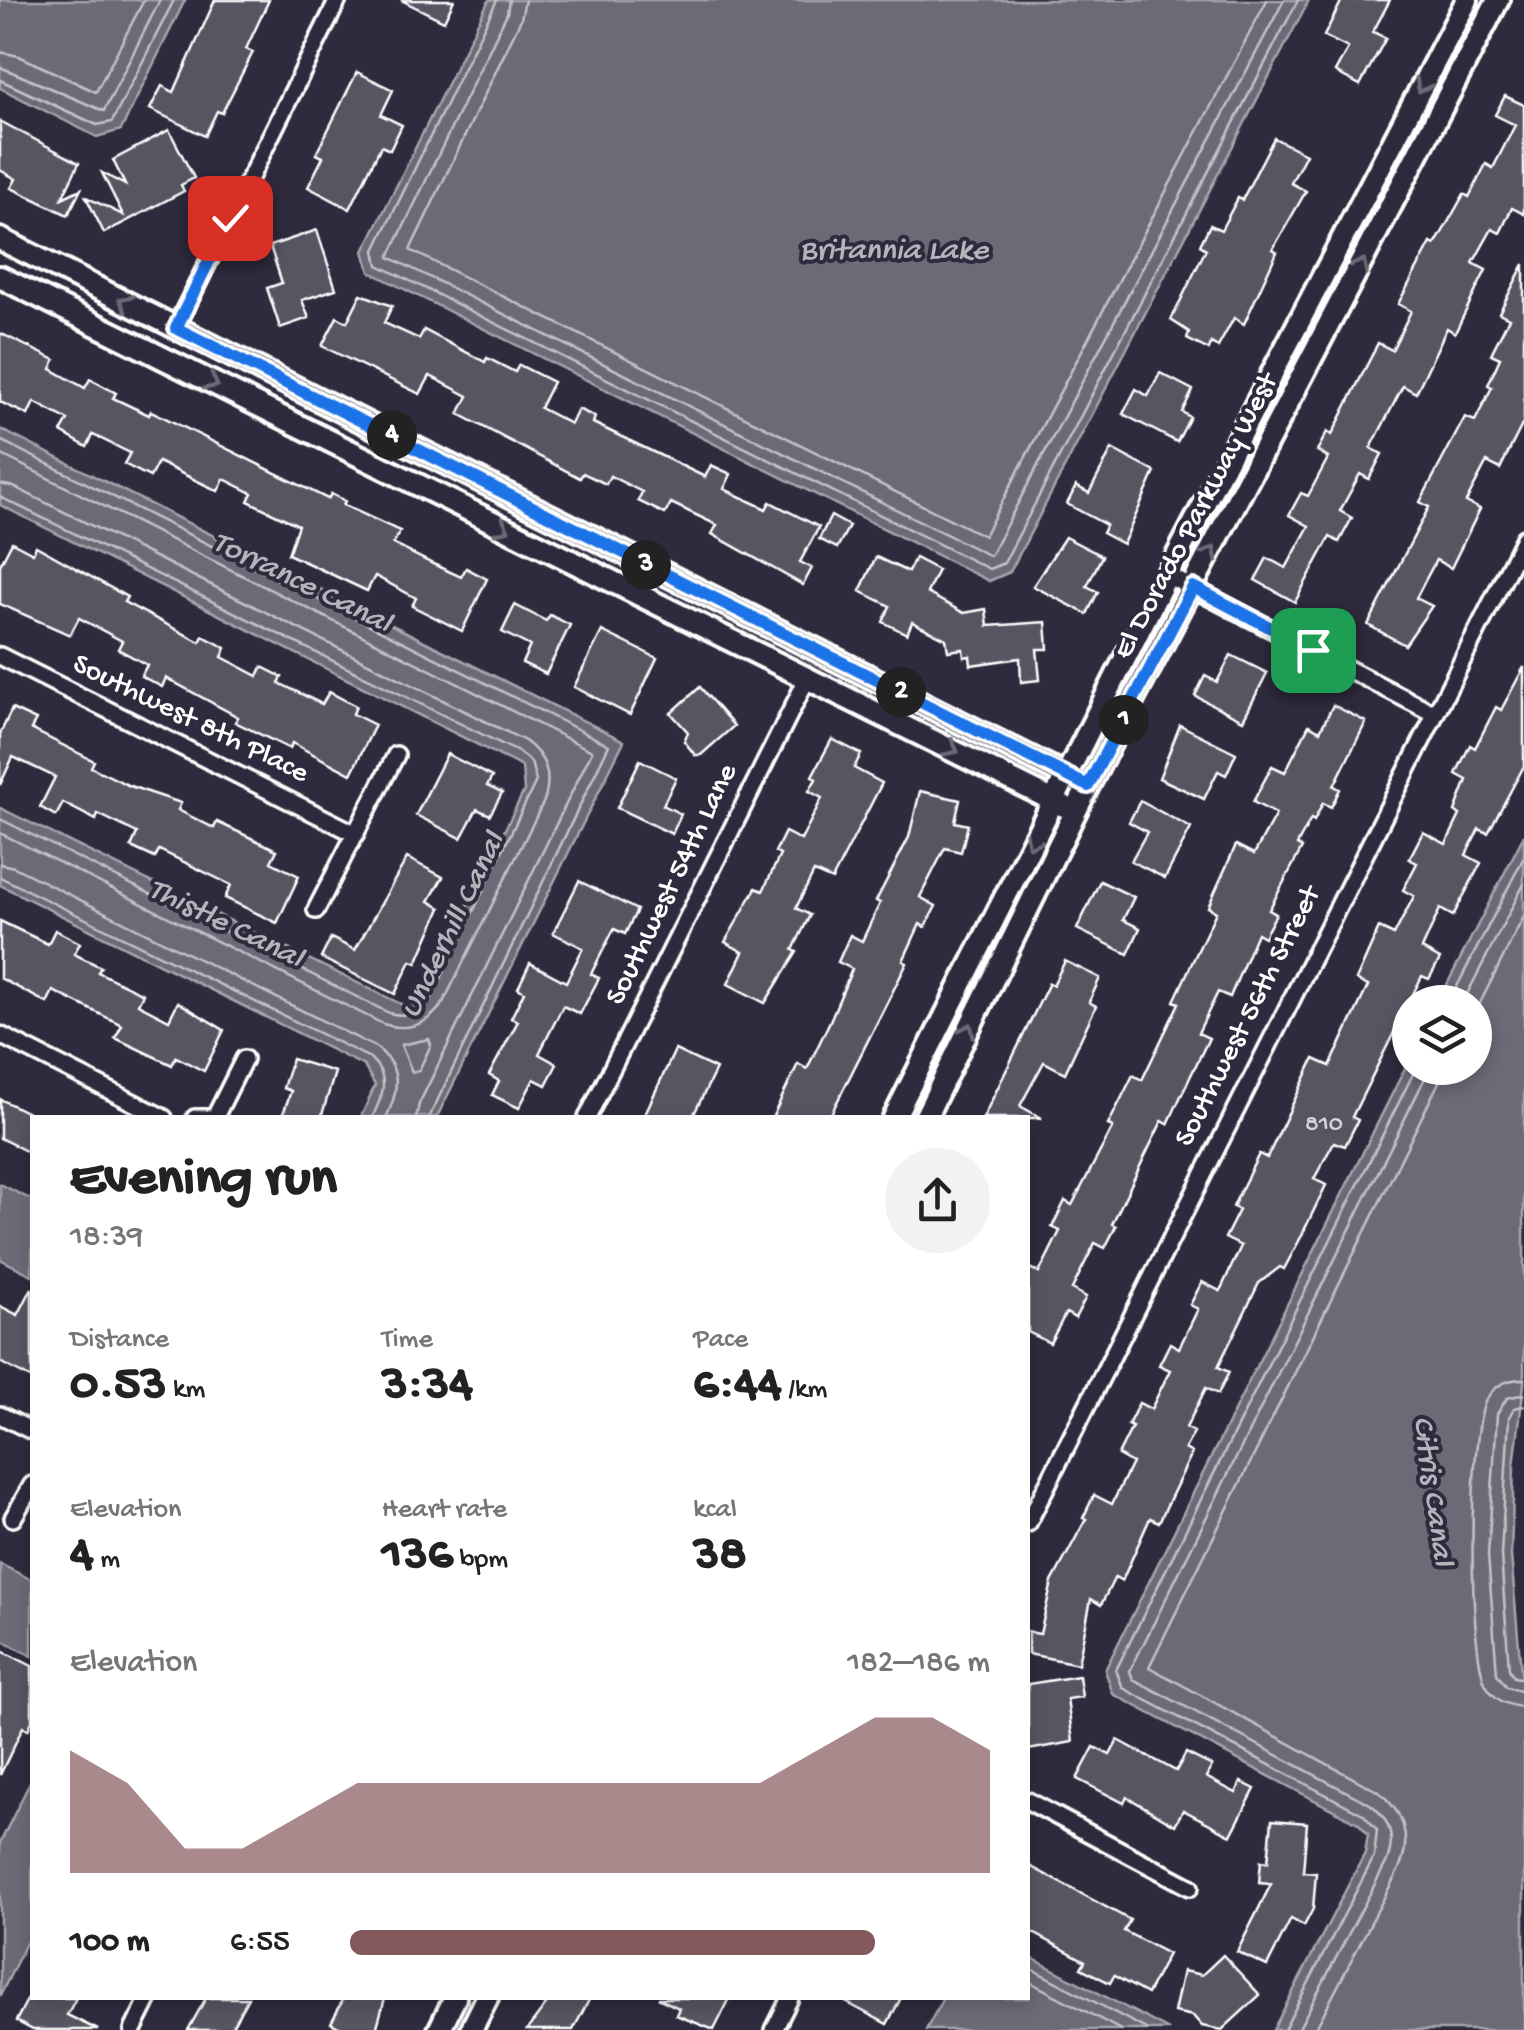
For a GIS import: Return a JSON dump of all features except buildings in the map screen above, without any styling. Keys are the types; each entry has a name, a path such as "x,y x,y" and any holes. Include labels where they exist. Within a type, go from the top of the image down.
{"street":[{"path":"160,357 338,0"},
{"name":"El Dorado Parkway West","path":"895,1115 1167,575 1467,0"},
{"name":"El Dorado Parkway West","path":"926,1115 1088,786 1498,0"},
{"path":"0,239 1088,786"},
{"path":"0,277 1076,811"},
{"name":"Southwest 56th Street","path":"1030,1519 1524,538"},
{"path":"1167,575 1433,713"},
{"path":"808,677 820,652"},
{"name":"Southwest 8th Place","path":"0,656 356,834"},
{"name":"Southwest 54th Lane","path":"589,1115 808,677"},
{"path":"316,910 396,755"},
{"path":"0,1035 158,1115"},
{"path":"217,1115 244,1060"},
{"path":"0,1415 30,1430"},
{"path":"14,1518 30,1489"},
{"path":"1030,1802 1190,1887"},
{"path":"133,2030 148,2000"},
{"path":"439,2030 454,2000"},
{"path":"471,2030 486,2000"},
{"path":"774,2030 789,2000"}],"water":[{"path":"0,0 185,0 121,130 97,137 0,88"},
{"name":"Britannia Lake","path":"489,0 1309,0 1010,572 989,581 370,272 364,251"},
{"path":"0,429 624,741 438,1115 362,1115 375,1085 364,1066 0,885 0,808 403,1005 417,1000 424,992 524,791 522,767 0,505"},
{"name":"Citris Canal","path":"1524,835 1524,1384 1514,1466 1511,1555 1524,1705 1524,2030 1273,2030 1365,1853 1368,1834 1358,1823 1113,1694 1105,1670 1397,1085 1492,1085 1492,985 1447,985"},
{"path":"0,1184 30,1199 30,1274 0,1259"},
{"path":"0,1564 30,1579 30,1655 0,1639"},
{"path":"30,1782 30,1935 0,1996 0,1843"},
{"path":"1030,1957 1169,2030 926,2030 942,2000 1030,2000"}],"route":[{"path":"230,218 176,328 1088,786 1193,587 1313,650"}],"water label":[{"name":"Torrance Canal","path":"301,584"},
{"name":"Thistle Canal","path":"225,925"},
{"name":"Underhill Canal","path":"454,926"}]}
